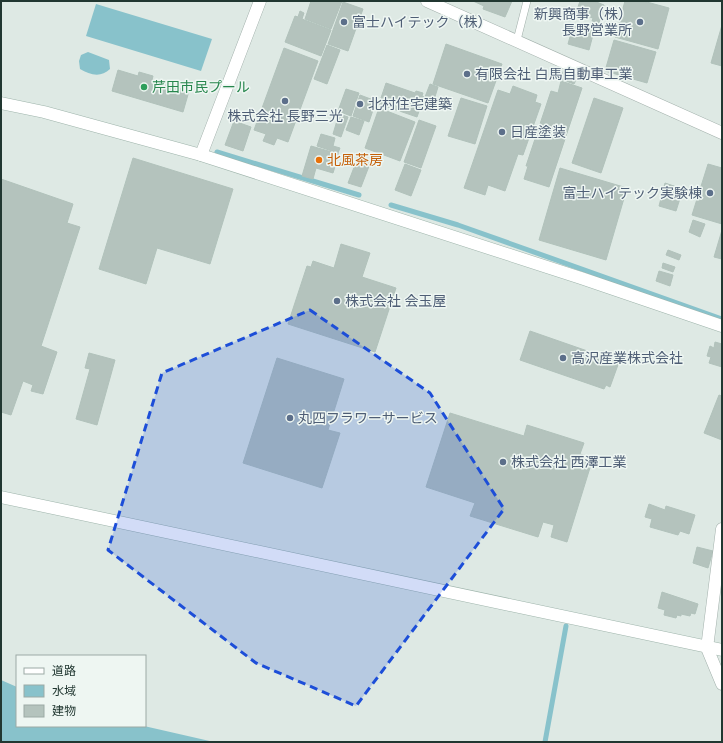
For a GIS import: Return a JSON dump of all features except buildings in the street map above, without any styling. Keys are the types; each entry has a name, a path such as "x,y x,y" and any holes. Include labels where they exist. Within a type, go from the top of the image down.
{"street":[{"path":"201,155 260,1"},
{"path":"427,1 722,133"},
{"path":"1,103 44,112 201,155 581,278 722,326"},
{"path":"1,497 722,650"},
{"path":"722,529 707,648 722,684"}],"lane":[{"path":"517,40 527,1"}],"highlighted area":[{"path":"310,310 430,393 504,509 356,706 256,663 108,550 162,373"}],"water":[{"path":"96,4 212,39 201,71 86,36"},
{"path":"88,52 109,60 110,69 103,74 95,75 80,69 79,61 81,55"},
{"path":"1,680 16,687 16,727 146,726 214,742 1,742"}],"waterway":[{"path":"217,152 359,195"},
{"path":"391,205 458,225 722,319"},
{"path":"545,742 566,626"}],"place":[{"name":"富士ハイテック（株）","path":"344,22"},
{"name":"新興商事（株） 長野営業所","path":"640,22"},
{"name":"有限会社 白馬自動車工業","path":"467,74"},
{"name":"芹田市民プール","path":"144,87"},
{"name":"株式会社 長野三光","path":"285,101"},
{"name":"北村住宅建築","path":"360,104"},
{"name":"日産塗装","path":"502,132"},
{"name":"北風茶房","path":"319,160"},
{"name":"富士ハイテック実験棟","path":"710,193"},
{"name":"株式会社 会玉屋","path":"337,301"},
{"name":"高沢産業株式会社","path":"563,358"},
{"name":"丸四フラワーサービス","path":"290,418"},
{"name":"株式会社 西澤工業","path":"503,462"}]}
